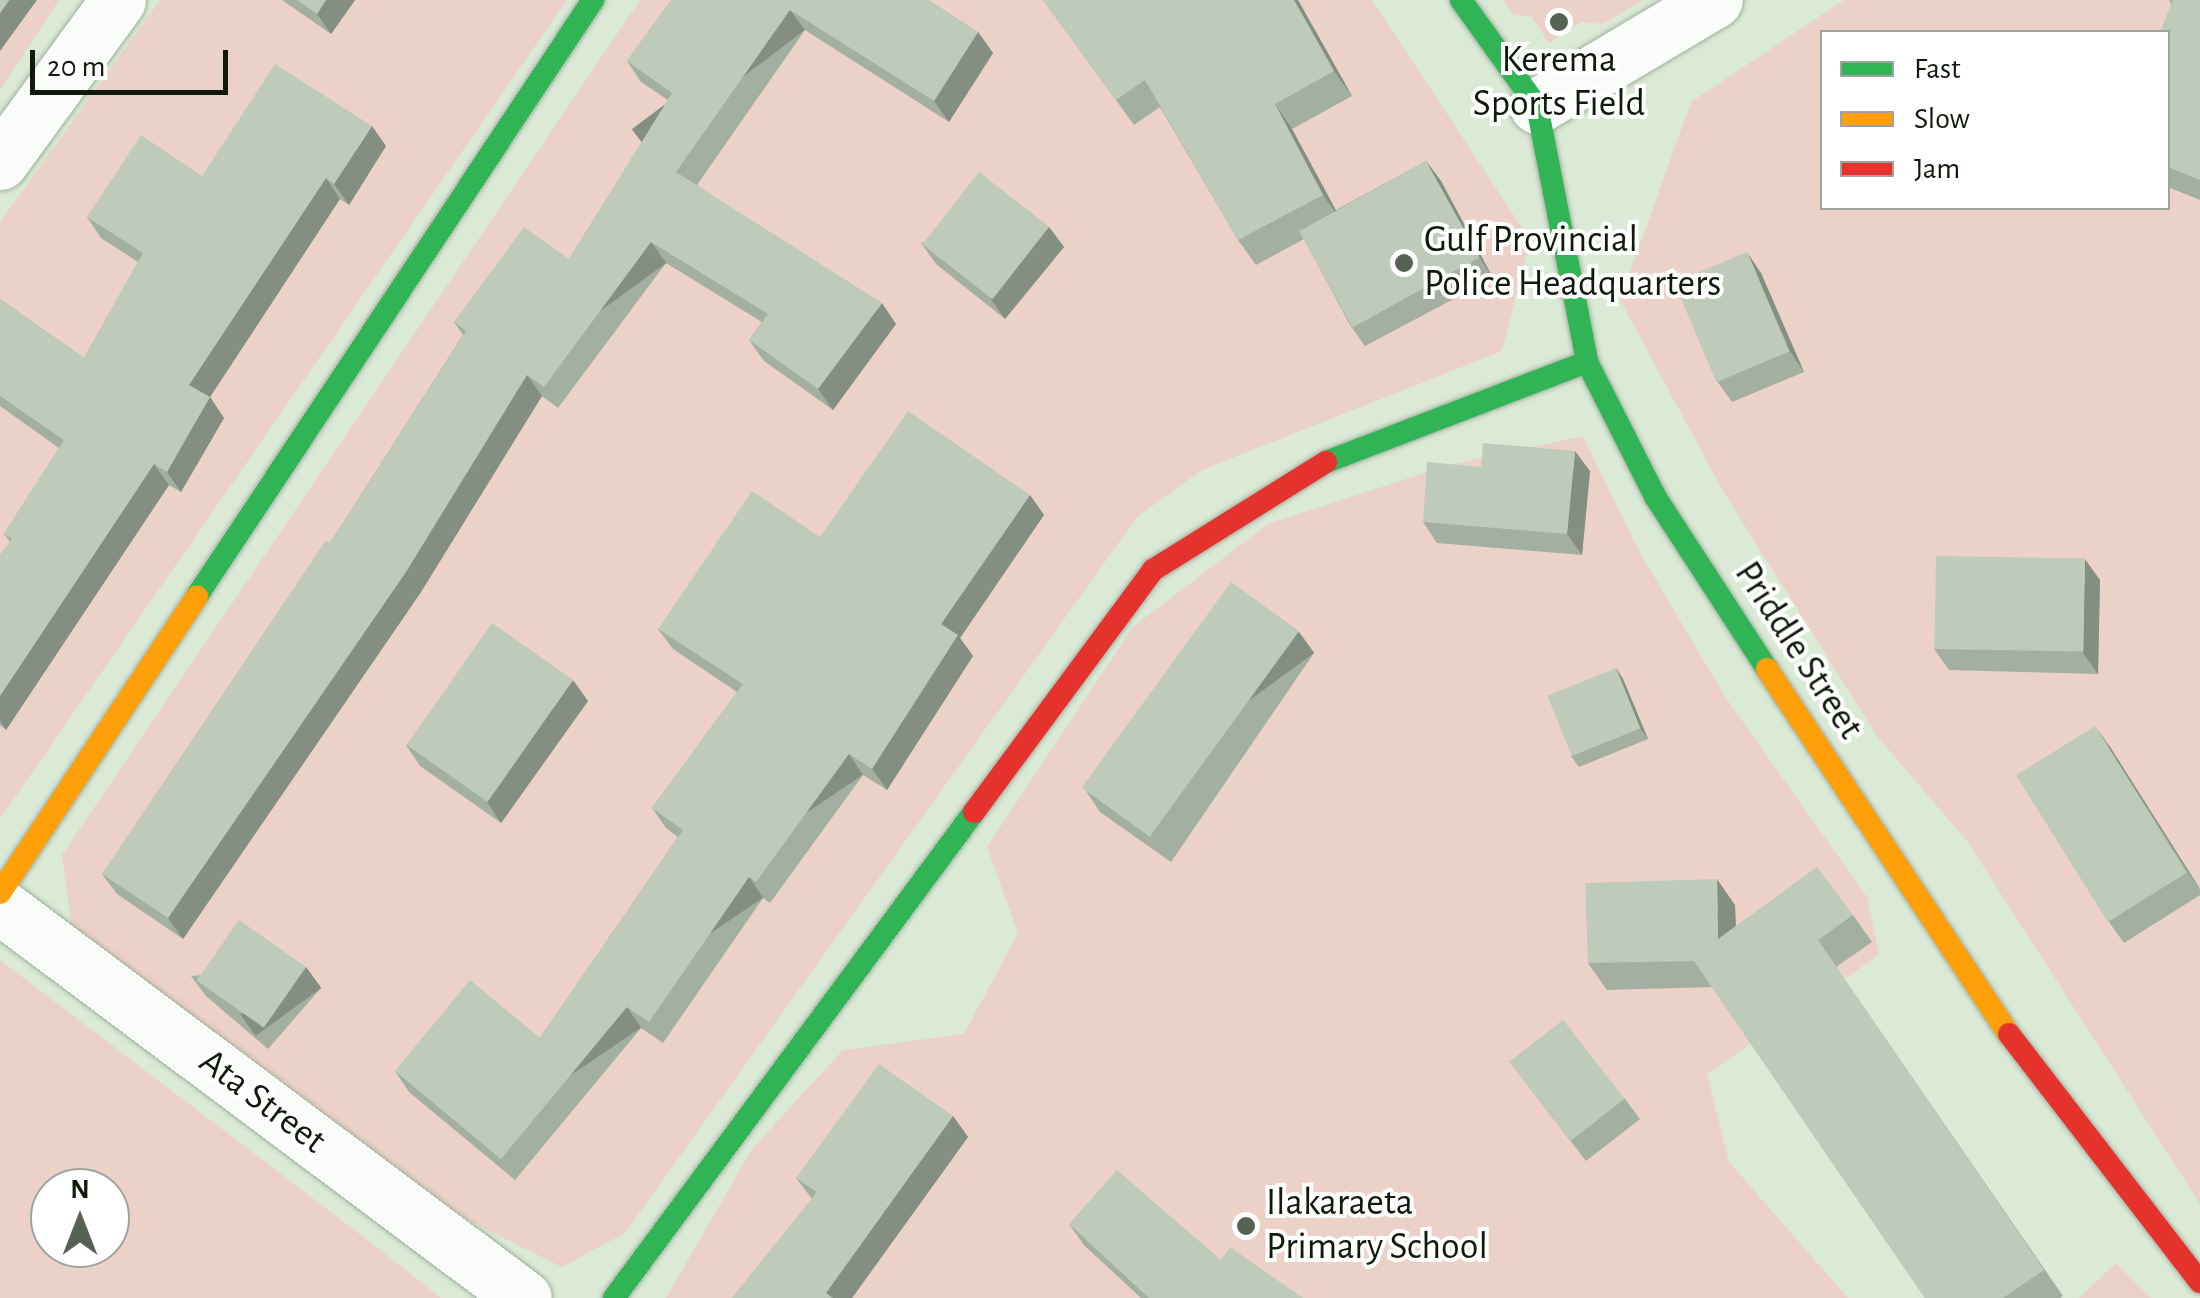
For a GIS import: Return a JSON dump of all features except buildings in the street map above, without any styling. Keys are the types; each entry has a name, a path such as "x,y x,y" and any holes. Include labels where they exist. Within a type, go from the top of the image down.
{"street":[{"path":"0,162 118,0"},
{"path":"0,893 594,0"},
{"name":"Priddle Street","path":"1461,0 1537,106 1587,362 1656,498 1995,1017 2200,1282"},
{"path":"1537,106 1715,0"},
{"path":"614,1298 1153,570 1324,463 1587,362"},
{"name":"Ata Street","path":"0,906 524,1298"}],"shaded area":[{"path":"0,0 59,0 0,90"},
{"path":"160,0 567,0 0,819 0,222"},
{"path":"640,0 1372,0 1530,240 1502,351 1202,470 1137,517 625,1233 562,1267 431,1202 73,935 62,855"},
{"name":"Kerema Sports Field","path":"1503,0 1642,0 1603,24 1582,22 1549,43 1532,17 1513,15"},
{"path":"1844,0 2200,0 2200,1204 1967,841 1877,736 1723,491 1620,300 1691,102"},
{"path":"1583,436 1639,551 1726,698 1867,897 1879,955 1707,1074 1729,1162 1848,1298 666,1298 752,1149 843,1050 964,1034 1018,933 987,847 1133,627 1268,524 1449,465"},
{"path":"0,960 374,1245 441,1298 0,1298"},
{"path":"2116,1263 2151,1298 2079,1298"}],"traffic: fast":[{"path":"197,596 593,0"},
{"path":"1461,0 1537,106 1587,362 1656,498 1767,669"},
{"path":"1326,462 1587,362"},
{"path":"614,1298 974,812"}],"traffic: slow":[{"path":"0,893 197,596"},
{"path":"1767,669 2009,1034"}],"traffic: jam":[{"path":"974,812 1153,570 1326,462"},
{"path":"2009,1034 2200,1282"}],"place":[{"name":"Kerema Sports Field","path":"1559,22"},
{"name":"Gulf Provincial Police Headquarters","path":"1404,263"},
{"name":"Ilakaraeta Primary School","path":"1246,1226"}]}
